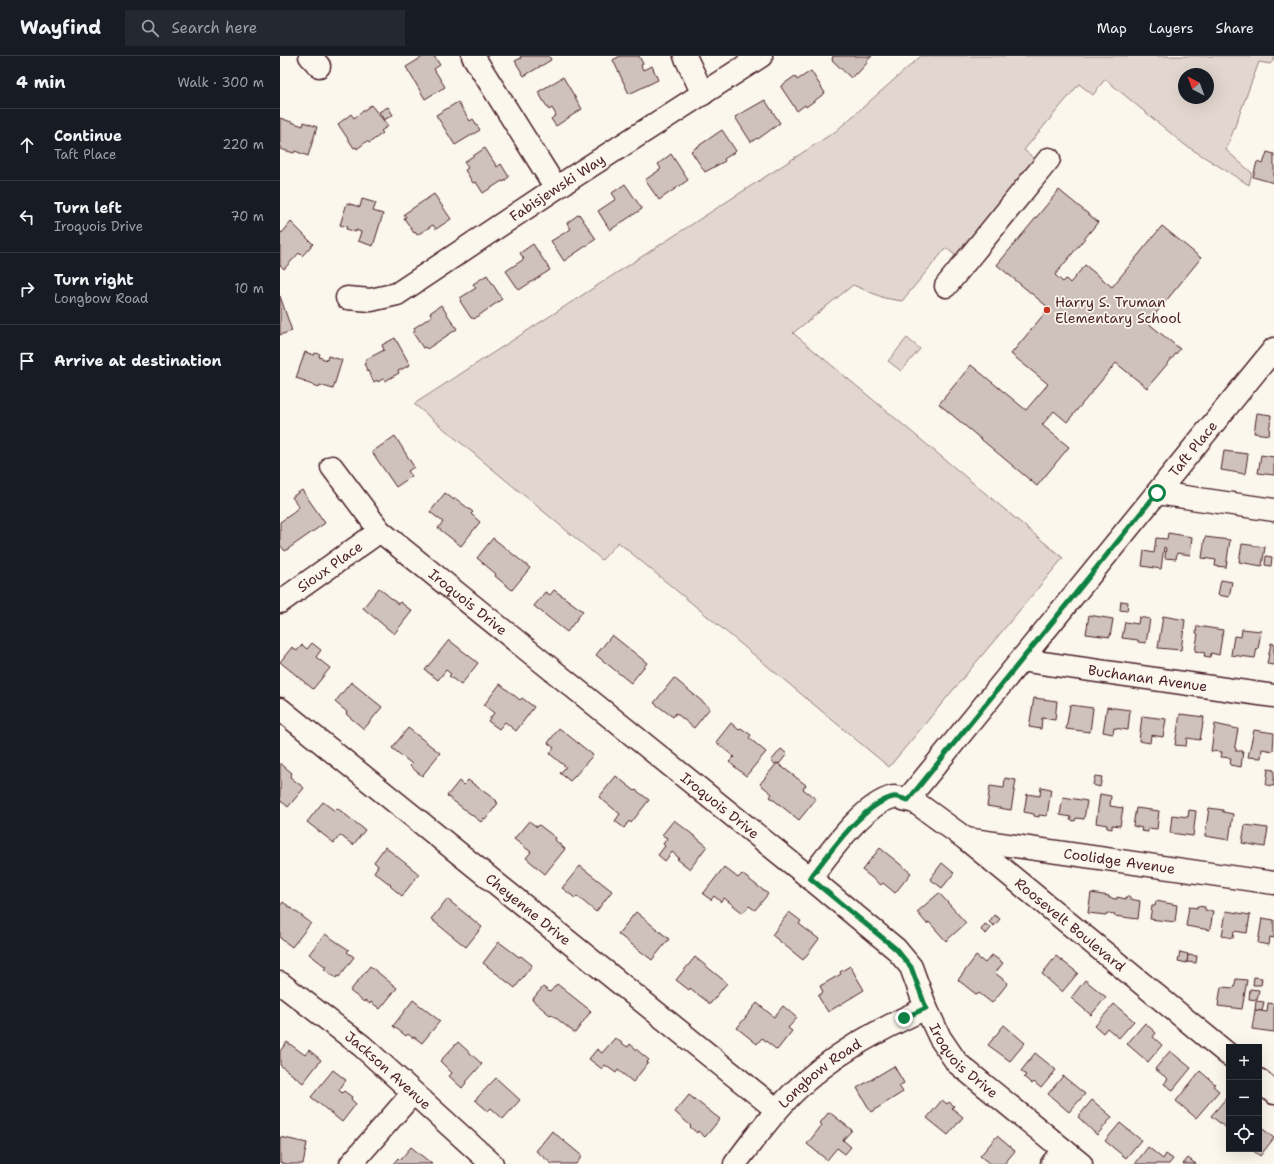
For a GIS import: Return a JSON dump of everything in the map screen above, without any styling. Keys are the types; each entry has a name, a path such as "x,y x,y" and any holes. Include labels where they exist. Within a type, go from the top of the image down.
{"street":[{"path":"473,56 556,188"},
{"path":"685,56 703,94"},
{"name":"Fabisjewski Way","path":"347,298 371,300 396,294 556,188 761,56"},
{"path":"946,286 1049,159"},
{"name":"Taft Place","path":"908,800 1020,660 1274,349"},
{"name":"Iroquois Drive","path":"332,467 380,531 896,949 911,967 926,1008 940,1038 957,1063 1058,1157 1081,1164"},
{"path":"1157,493 1274,510"},
{"name":"Sioux Place","path":"280,602 380,531"},
{"name":"Buchanan Avenue","path":"1020,660 1274,696"},
{"name":"Cheyenne Drive","path":"280,709 777,1110"},
{"path":"810,878 855,822 876,804 894,796 908,800"},
{"name":"Roosevelt Boulevard","path":"908,800 915,802 966,839 1226,1053"},
{"name":"Coolidge Avenue","path":"966,839 1274,883"},
{"name":"Jackson Avenue","path":"280,983 362,1046 492,1164"},
{"name":"Longbow Road","path":"735,1164 777,1110 810,1078 844,1051 877,1032 926,1008"},
{"path":"1262,1073 1274,1075"},
{"path":"1262,1083 1274,1093"},
{"path":"351,1164 413,1093"}],"shaded area":[{"path":"921,56 1274,56 1274,60 1270,64 1259,62 1226,150 1252,173 1249,185 1185,145 1105,79 1093,95 1079,84 1024,150 1043,166 965,263 946,248 902,301 884,298 853,285 793,333 1063,558 889,767 618,542 602,560 414,404 836,131"},
{"path":"907,338 920,349 901,371 888,361"}],"building":[{"path":"424,56 434,56 440,65 434,69 445,87 425,99 406,67"},
{"path":"520,56 549,56 551,60 524,76 515,61 521,58"},
{"path":"620,56 639,56 643,64 641,65 643,70 652,66 658,80 629,94 613,60"},
{"path":"833,56 872,56 857,74 856,73 851,78 832,60"},
{"path":"811,71 825,93 806,107 805,105 797,111 781,86 795,76 797,80"},
{"path":"563,77 582,109 556,126 551,119 556,115 552,108 549,110 538,92"},
{"path":"765,100 780,123 758,139 757,138 751,142 735,117"},
{"path":"458,102 470,121 473,119 480,130 455,145 436,115"},
{"path":"371,105 388,126 381,131 383,133 369,143 367,141 357,149 356,147 354,148 338,124 351,114 354,118"},
{"path":"388,107 393,115 384,120 379,112"},
{"path":"280,118 303,126 304,122 317,127 308,156 295,151 294,153 280,149"},
{"path":"722,130 736,151 724,159 725,161 705,172 691,151"},
{"path":"485,148 497,167 501,164 509,177 505,181 502,181 483,193 476,182 473,183 465,170 468,168 464,162"},
{"path":"1267,152 1274,154 1274,183 1253,177 1257,162 1263,164"},
{"path":"671,154 688,180 659,200 645,180 661,169 658,164"},
{"path":"625,184 642,209 610,230 598,211 616,199 612,193"},
{"path":"1059,190 1098,222 1055,275 1063,282 1066,279 1070,283 1085,265 1112,287 1162,226 1201,258 1148,323 1180,349 1147,388 1116,363 1067,422 1054,411 1042,425 1069,447 1037,486 939,404 971,365 1026,410 1048,384 1011,354 1049,308 997,265"},
{"path":"434,194 451,219 436,229 433,225 417,235 404,218 406,217 404,214"},
{"path":"362,199 376,203 373,211 383,214 373,246 358,241 361,232 346,229 347,227 340,225 347,203 360,207"},
{"path":"579,214 596,239 564,261 551,241 571,229 567,223"},
{"path":"291,222 313,244 302,256 299,253 284,269 280,265 280,231 282,233"},
{"path":"533,244 550,270 519,290 506,271 524,259 520,253"},
{"path":"487,275 502,299 474,319 471,318 460,301 460,298 476,288 473,284"},
{"path":"280,296 292,331 280,335"},
{"path":"441,305 457,329 427,349 425,347 423,348 413,333 415,331 414,328 432,316 430,313"},
{"path":"395,338 410,365 398,371 399,373 385,381 384,378 378,382 377,380 374,382 364,364 366,363 365,360 384,350 382,345"},
{"path":"305,352 314,355 315,353 320,354 319,357 327,360 328,356 342,360 333,389 320,385 319,387 296,378"},
{"path":"1257,413 1271,415 1269,435 1254,433"},
{"path":"395,436 414,467 408,471 412,476 396,487 372,452"},
{"path":"1224,451 1248,454 1245,474 1221,470"},
{"path":"1261,455 1274,457 1274,475 1258,473"},
{"path":"302,490 325,523 285,551 280,545 280,522 299,507 292,497"},
{"path":"445,493 454,500 455,498 473,512 471,514 480,522 461,546 438,528 443,522 430,512"},
{"path":"1168,533 1192,537 1190,555 1177,553 1176,559 1165,558 1166,548 1164,547 1161,569 1142,566 1144,551 1154,553 1156,538 1167,539"},
{"path":"1205,537 1230,540 1226,567 1215,566 1216,560 1202,558"},
{"path":"493,538 530,568 512,590 477,558"},
{"path":"1242,544 1265,547 1262,566 1239,562"},
{"path":"1266,556 1272,557 1271,566 1265,565"},
{"path":"1221,580 1232,582 1229,597 1218,595"},
{"path":"379,588 398,604 400,602 412,611 394,634 363,608"},
{"path":"554,590 583,611 567,632 534,606 545,592 550,595"},
{"path":"1121,601 1128,602 1127,611 1120,610"},
{"path":"1089,615 1113,619 1110,637 1086,634"},
{"path":"1163,616 1185,620 1181,650 1158,648"},
{"path":"1139,617 1150,619 1146,643 1138,642 1138,640 1122,638 1125,622 1138,624"},
{"path":"1197,626 1223,630 1219,655 1211,653 1210,657 1204,656 1205,653 1195,651 1198,634 1196,633"},
{"path":"1242,629 1261,631 1255,658 1231,655 1234,636 1241,637"},
{"path":"612,635 647,663 631,683 596,655"},
{"path":"449,640 478,663 461,685 449,676 451,674 446,670 438,680 425,670"},
{"path":"312,643 321,650 316,657 330,668 313,689 280,662 292,647 297,651 302,645 307,649"},
{"path":"1271,643 1274,644 1274,665 1267,664"},
{"path":"674,678 710,708 694,728 676,713 673,717 654,703"},
{"path":"351,682 382,707 364,729 346,714 347,712 335,702"},
{"path":"500,684 520,700 522,698 534,707 516,731 505,722 499,729 488,721 494,713 484,705"},
{"path":"1034,698 1057,701 1055,720 1042,718 1041,729 1029,727"},
{"path":"1070,705 1093,708 1090,732 1066,729"},
{"path":"1107,707 1130,710 1128,730 1114,728 1113,734 1103,732"},
{"path":"1180,714 1204,717 1200,740 1187,738 1186,746 1175,745"},
{"path":"1142,716 1166,719 1163,737 1151,735 1150,743 1139,741"},
{"path":"731,723 739,730 741,728 751,735 749,738 766,752 746,776 729,762 734,757 716,742"},
{"path":"1215,724 1238,729 1234,747 1236,748 1236,751 1243,751 1241,767 1230,765 1231,758 1221,757 1222,752 1211,751"},
{"path":"408,728 440,753 422,776 410,766 412,764 392,748"},
{"path":"559,728 593,755 570,781 560,773 566,767 550,754 554,748 548,743"},
{"path":"1254,730 1274,733 1273,751 1262,749 1261,758 1248,757"},
{"path":"781,749 787,754 779,764 775,764 771,761"},
{"path":"280,763 292,773 290,777 304,788 288,807 281,801 280,803"},
{"path":"777,763 806,785 803,789 816,799 799,820 770,797 772,794 760,784"},
{"path":"1268,769 1274,770 1274,786 1266,785"},
{"path":"616,776 649,800 631,823 629,821 624,828 615,821 620,814 599,797"},
{"path":"1095,776 1102,777 1100,787 1093,785"},
{"path":"1005,778 1016,780 1011,810 987,806 990,786 1004,788"},
{"path":"468,780 498,803 486,819 484,818 481,822 447,796 459,781 463,785"},
{"path":"1041,787 1051,789 1047,816 1039,815 1039,817 1034,816 1034,814 1024,812 1027,794 1040,796"},
{"path":"1100,794 1111,796 1110,806 1123,808 1120,826 1112,825 1112,829 1107,828 1107,825 1096,823"},
{"path":"1063,797 1087,801 1084,819 1076,818 1075,821 1070,820 1071,817 1060,815"},
{"path":"323,802 335,811 337,808 365,830 353,845 340,835 334,843 307,822"},
{"path":"1136,808 1159,811 1157,829 1148,828 1148,832 1141,831 1142,828 1133,826"},
{"path":"1209,808 1223,810 1223,812 1233,814 1229,840 1205,836"},
{"path":"1189,810 1196,811 1193,836 1170,833 1172,815 1188,817"},
{"path":"674,820 707,846 690,869 677,859 679,858 672,852 665,861 658,855 665,846 663,844 667,838 662,835"},
{"path":"529,821 537,827 539,825 556,838 555,840 565,849 545,874 526,858 531,852 514,839"},
{"path":"1245,825 1268,828 1265,847 1242,843"},
{"path":"385,847 419,874 402,896 374,872 378,866 374,862"},
{"path":"880,848 911,873 895,893 883,883 881,885 862,870"},
{"path":"942,863 954,873 942,888 930,879"},
{"path":"580,866 612,891 596,912 577,896 575,898 562,888"},
{"path":"724,867 738,878 742,874 768,894 755,910 749,906 743,913 724,898 721,902 714,896 711,900 703,894"},
{"path":"939,893 966,923 946,941 929,922 927,924 917,912"},
{"path":"1091,893 1117,899 1117,897 1126,899 1126,897 1130,897 1130,899 1140,901 1138,919 1114,916 1115,914 1107,913 1106,915 1088,913"},
{"path":"447,899 482,927 466,947 431,919"},
{"path":"1156,901 1177,905 1175,922 1150,919 1152,906 1155,906"},
{"path":"283,902 311,923 292,947 280,938 280,906"},
{"path":"1197,906 1205,907 1205,910 1213,911 1210,930 1186,926 1189,907 1197,908"},
{"path":"1226,911 1250,915 1247,933 1234,931 1233,938 1222,936"},
{"path":"636,912 669,939 652,960 618,934"},
{"path":"789,912 801,921 799,924 819,939 803,960 772,935"},
{"path":"994,915 1000,919 994,926 989,922"},
{"path":"1262,918 1274,920 1274,938 1270,937 1269,945 1258,943"},
{"path":"985,924 991,928 986,934 981,930"},
{"path":"325,934 349,950 347,952 354,957 339,977 337,976 336,978 324,969 326,967 309,954"},
{"path":"499,942 532,965 515,988 483,963"},
{"path":"1180,952 1188,954 1187,963 1178,961"},
{"path":"992,955 1003,963 995,973 1008,983 992,1003 979,993 977,995 958,980 976,956 985,963"},
{"path":"1188,955 1197,956 1196,963 1187,962"},
{"path":"1056,956 1078,973 1062,992 1042,974"},
{"path":"695,957 727,983 710,1004 690,988 689,990 676,980"},
{"path":"370,966 397,988 380,1009 371,1002 370,1004 365,1000 364,1002 350,991"},
{"path":"850,966 864,990 828,1012 818,996 823,992 820,986 841,974 840,972"},
{"path":"1254,977 1262,978 1261,985 1253,985"},
{"path":"1236,979 1247,980 1242,1009 1218,1006 1221,987 1234,988"},
{"path":"1085,980 1106,997 1091,1015 1071,998"},
{"path":"557,984 591,1011 575,1033 532,1000 543,987 550,992"},
{"path":"1250,989 1259,990 1257,1000 1249,999"},
{"path":"413,1000 440,1021 422,1043 408,1034 406,1036 393,1026"},
{"path":"1256,1001 1264,1002 1262,1011 1255,1010"},
{"path":"757,1003 774,1017 783,1006 797,1018 788,1028 792,1031 777,1050 762,1038 757,1044 737,1028"},
{"path":"1268,1003 1274,1004 1274,1032 1252,1029 1255,1010 1267,1012"},
{"path":"1114,1004 1134,1021 1119,1038 1107,1028 1103,1033 1095,1026"},
{"path":"1145,1023 1156,1033 1153,1037 1162,1045 1148,1062 1127,1044"},
{"path":"1004,1025 1025,1043 1010,1061 988,1045"},
{"path":"615,1038 628,1047 630,1044 649,1060 633,1082 618,1070 616,1073 605,1065 602,1069 589,1059 597,1049 602,1053"},
{"path":"287,1042 305,1055 309,1050 321,1060 303,1083 280,1065 280,1051"},
{"path":"458,1042 482,1064 462,1088 449,1076 452,1073 440,1061"},
{"path":"1170,1051 1191,1068 1173,1090 1164,1084 1168,1079 1155,1069"},
{"path":"1035,1053 1056,1070 1041,1088 1034,1082 1032,1084 1024,1077 1026,1075 1021,1071"},
{"path":"894,1066 904,1083 899,1086 903,1092 871,1112 857,1088"},
{"path":"333,1070 346,1080 339,1090 342,1093 344,1091 352,1097 351,1099 356,1104 342,1122 311,1097"},
{"path":"1200,1071 1215,1084 1213,1086 1219,1091 1196,1118 1176,1101"},
{"path":"1063,1076 1085,1094 1069,1112 1048,1094"},
{"path":"496,1078 520,1100 503,1119 491,1108 488,1111 475,1100"},
{"path":"689,1095 720,1119 705,1137 698,1131 697,1133 675,1112"},
{"path":"1226,1098 1226,1128 1211,1116"},
{"path":"942,1100 947,1104 949,1102 954,1106 952,1108 963,1117 948,1135 927,1118"},
{"path":"1092,1100 1112,1117 1097,1135 1078,1117"},
{"path":"829,1112 852,1130 843,1140 851,1147 845,1154 837,1148 827,1160 807,1144 822,1125 820,1123"},
{"path":"1120,1123 1141,1140 1126,1158 1105,1141"},
{"path":"1262,1128 1274,1138 1260,1156 1255,1152 1262,1152"},
{"path":"552,1131 582,1156 576,1164 552,1164 536,1151"},
{"path":"997,1136 1015,1151 1004,1164 990,1164 980,1156"},
{"path":"280,1137 307,1143 303,1164 286,1164 280,1162"},
{"path":"411,1147 432,1164 393,1164 398,1158 400,1160"},
{"path":"1148,1147 1163,1159 1166,1154 1173,1159 1169,1164 1135,1164"},
{"path":"1188,1158 1196,1164 1183,1164"}],"place":[{"name":"Harry S. Truman Elementary School","path":"1047,310"}],"route":[{"path":"904,1018 926,1008 911,967 896,949 810,878 855,822 876,804 894,796 908,800 1157,493"}]}
